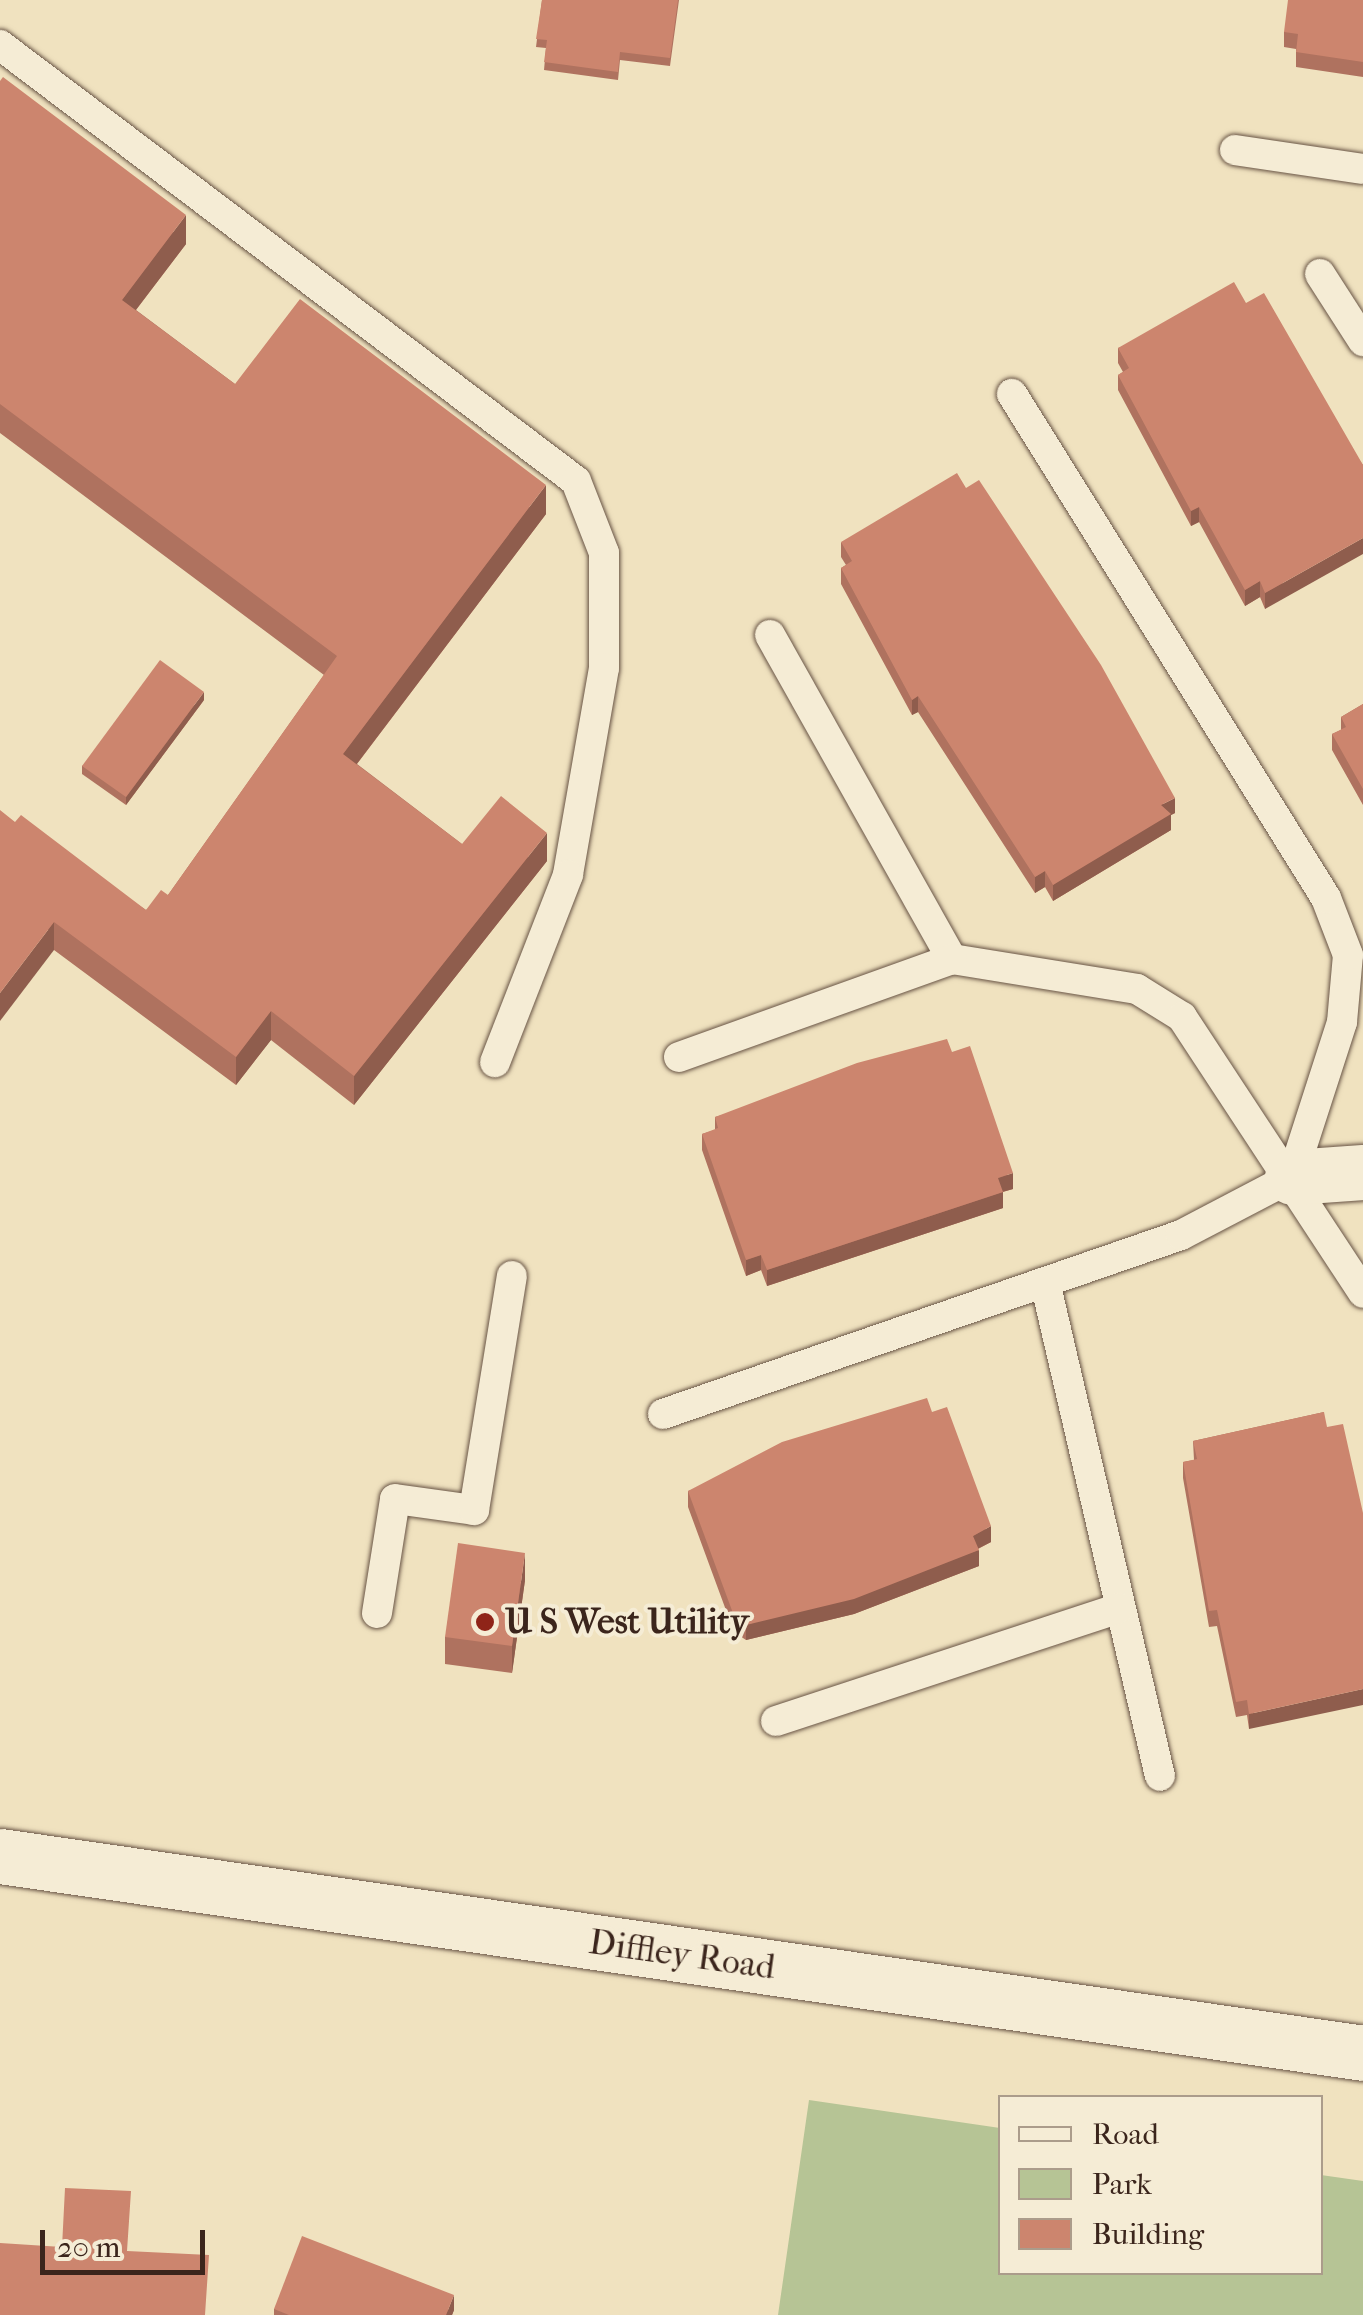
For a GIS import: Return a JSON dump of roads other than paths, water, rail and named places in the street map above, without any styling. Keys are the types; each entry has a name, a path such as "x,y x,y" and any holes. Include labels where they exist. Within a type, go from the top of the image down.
{"main road":[{"path":"1292,1176 1363,1172"},
{"name":"Diffley Road","path":"0,1856 1363,2054"}],"lane":[{"path":"0,45 576,482 604,554 604,668 568,875 495,1062"},
{"path":"1236,150 1363,169"},
{"path":"1320,274 1363,342"},
{"path":"663,1414 1180,1236 1292,1176 1342,1022 1348,955 1326,898 1012,394"},
{"path":"770,635 952,958"},
{"path":"679,1057 952,958 1136,989 1182,1017 1292,1176 1363,1293"},
{"path":"376,1613 394,1499 474,1510 512,1276"},
{"path":"1045,1282 1160,1776"},
{"path":"776,1721 1120,1608"}],"place":[{"name":"U S West Utility","path":"485,1622"}]}
